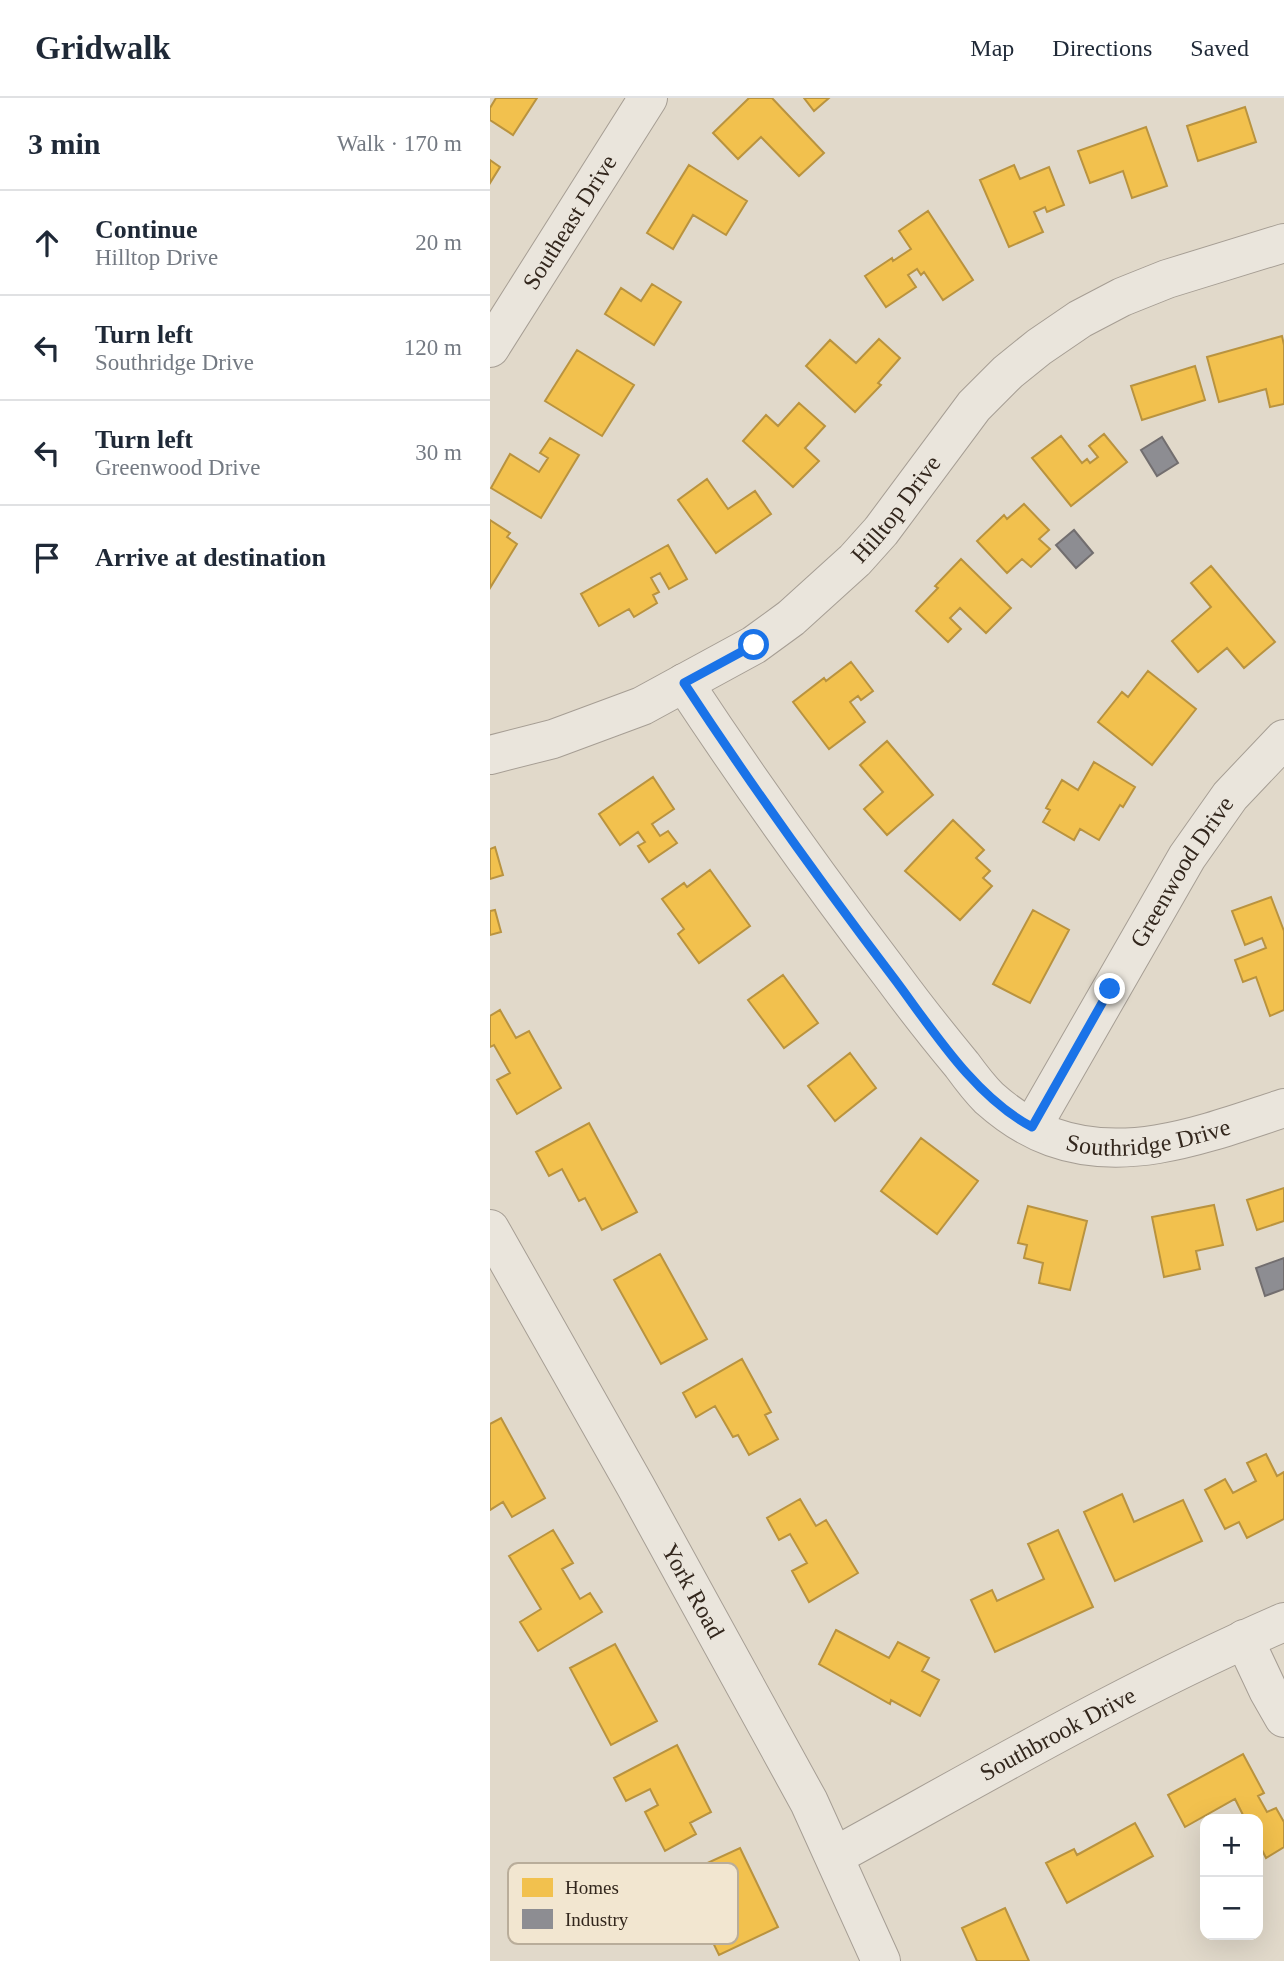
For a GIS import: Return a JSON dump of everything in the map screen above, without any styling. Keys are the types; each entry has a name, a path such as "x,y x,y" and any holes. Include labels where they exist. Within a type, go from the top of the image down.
{"street":[{"name":"Southeast Drive","path":"490,348 648,98"},
{"name":"Hilltop Drive","path":"490,755 553,739 642,706 754,645 792,618 830,585 881,531 974,406 1039,346 1080,319 1122,297 1167,279 1284,243"},
{"name":"Southridge Drive","path":"684,683 822,884 936,1035 987,1096 1015,1118 1050,1137 1109,1148 1153,1146 1284,1108"},
{"name":"Greenwood Drive","path":"1032,1127 1187,857 1230,796 1284,739"},
{"name":"York Road","path":"490,1229 809,1802 881,1961"},
{"name":"Southbrook Drive","path":"835,1856 1125,1698 1284,1622"},
{"path":"1244,1639 1284,1718"}],"building: Homes":[{"path":"496,98 537,98 513,135 490,120 490,108"},
{"path":"749,98 772,98 824,153 799,176 761,137 738,159 713,133"},
{"path":"804,98 829,98 814,111"},
{"path":"1245,107 1256,142 1198,161 1187,126"},
{"path":"1146,127 1167,186 1132,198 1123,171 1090,183 1078,151"},
{"path":"490,160 500,167 490,183"},
{"path":"689,165 747,201 726,235 693,215 673,249 647,233"},
{"path":"1014,165 1020,179 1049,167 1064,205 1047,212 1045,207 1034,212 1043,232 1009,247 980,180"},
{"path":"928,211 973,280 943,300 924,272 921,275 917,269 908,275 916,287 886,307 865,276 911,249 899,231"},
{"path":"652,284 681,302 654,345 605,314 621,288 641,301"},
{"path":"1282,336 1284,404 1270,407 1266,389 1219,402 1207,357"},
{"path":"879,339 900,358 878,383 881,385 855,412 806,366 830,340 856,363"},
{"path":"577,350 634,385 602,436 545,401"},
{"path":"1195,366 1205,400 1142,420 1131,386"},
{"path":"799,403 825,426 805,448 819,461 793,487 743,441 766,415 778,426"},
{"path":"1104,434 1127,462 1071,506 1032,458 1061,436 1082,463 1087,459 1090,463 1098,457 1089,446"},
{"path":"550,438 579,455 541,518 491,488 510,454 539,472 548,458 540,453"},
{"path":"707,479 728,509 755,491 771,514 716,553 678,500"},
{"path":"1024,504 1049,530 1039,539 1050,549 1031,567 1022,559 1007,573 977,541 1004,515 1007,519"},
{"path":"490,520 510,533 507,537 517,544 490,588"},
{"path":"668,545 687,579 669,589 660,573 651,578 659,592 653,595 657,603 634,617 629,609 599,626 581,594"},
{"path":"961,559 1011,608 986,633 960,608 950,618 961,629 948,642 916,611"},
{"path":"1211,566 1275,642 1244,668 1227,648 1198,672 1172,641 1211,607 1191,583"},
{"path":"851,662 873,691 861,700 858,696 850,702 865,722 829,749 793,702 824,678 826,681"},
{"path":"1148,671 1196,709 1152,765 1098,722 1122,692 1128,697"},
{"path":"887,741 933,795 887,835 864,809 883,792 860,765"},
{"path":"1094,762 1135,787 1123,807 1120,805 1099,840 1080,829 1074,840 1043,822 1050,810 1046,808 1062,780 1078,790"},
{"path":"653,777 674,809 652,824 660,836 668,831 677,843 649,862 638,846 645,842 638,832 620,845 599,814"},
{"path":"953,820 984,850 976,858 990,871 983,878 992,886 960,920 905,871"},
{"path":"495,847 503,875 490,879 490,849"},
{"path":"710,870 750,926 699,963 678,934 684,929 662,899 684,883 687,887"},
{"path":"1271,897 1284,931 1284,1010 1270,1016 1256,977 1243,982 1235,960 1266,948 1262,938 1245,945 1232,911"},
{"path":"495,910 501,932 490,935 490,911"},
{"path":"1033,910 1069,930 1030,1003 993,984"},
{"path":"783,975 818,1023 784,1048 748,1000"},
{"path":"500,1010 516,1038 529,1031 561,1088 517,1114 497,1080 510,1073 494,1045 490,1047 490,1016"},
{"path":"850,1053 876,1088 835,1121 808,1086"},
{"path":"589,1123 637,1212 602,1230 585,1198 579,1201 562,1169 549,1176 536,1152"},
{"path":"921,1138 978,1181 937,1234 881,1191"},
{"path":"1284,1188 1284,1221 1257,1230 1247,1200"},
{"path":"1214,1205 1223,1245 1196,1251 1200,1269 1164,1277 1152,1217"},
{"path":"1028,1206 1087,1221 1070,1290 1039,1283 1043,1263 1024,1258 1027,1245 1018,1243"},
{"path":"660,1254 707,1339 661,1364 614,1280"},
{"path":"742,1359 771,1412 765,1415 778,1439 749,1455 738,1435 733,1437 715,1406 696,1417 683,1393"},
{"path":"501,1418 545,1498 512,1517 503,1502 490,1510 490,1424"},
{"path":"1266,1454 1277,1476 1284,1472 1284,1519 1247,1538 1239,1522 1225,1529 1205,1490 1225,1479 1233,1493 1256,1481 1247,1463"},
{"path":"1122,1494 1134,1522 1183,1500 1202,1541 1115,1581 1084,1512"},
{"path":"800,1499 816,1526 826,1520 858,1573 809,1602 792,1571 807,1563 790,1534 779,1540 767,1518"},
{"path":"553,1530 573,1563 562,1569 580,1599 590,1593 602,1612 538,1651 520,1622 541,1609 509,1556"},
{"path":"1058,1530 1093,1607 995,1652 971,1600 992,1590 997,1601 1044,1579 1028,1544"},
{"path":"836,1630 889,1658 898,1642 929,1658 922,1671 939,1680 920,1716 891,1700 890,1704 819,1664"},
{"path":"615,1644 657,1721 611,1745 570,1668"},
{"path":"677,1745 711,1812 690,1823 696,1834 665,1851 645,1812 658,1805 650,1789 626,1801 614,1778"},
{"path":"1243,1754 1264,1793 1258,1796 1267,1812 1276,1808 1284,1822 1284,1847 1266,1858 1263,1852 1263,1814 1242,1814 1235,1799 1208,1814 1200,1814 1200,1819 1185,1827 1168,1795"},
{"path":"1135,1823 1153,1856 1067,1903 1046,1863 1074,1849 1077,1855"},
{"path":"740,1848 778,1927 719,1955 714,1944 738,1944 738,1863 707,1863"},
{"path":"1005,1908 1029,1961 977,1961 962,1928"}],"building: Industry":[{"path":"1162,437 1178,463 1157,476 1141,450"},
{"path":"1074,530 1093,553 1076,568 1056,545"},
{"path":"1284,1258 1284,1289 1265,1296 1256,1268"}],"route":[{"path":"754,645 684,683 822,884 936,1035 987,1096 1015,1118 1032,1127 1110,989"}]}
